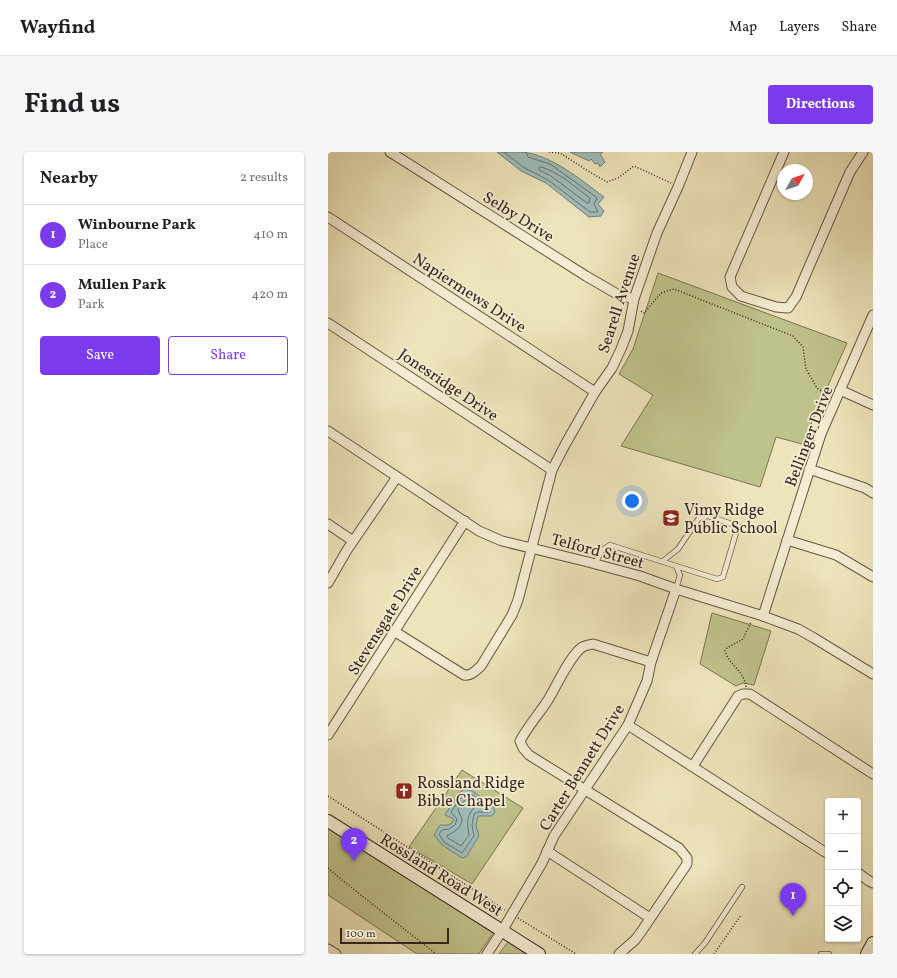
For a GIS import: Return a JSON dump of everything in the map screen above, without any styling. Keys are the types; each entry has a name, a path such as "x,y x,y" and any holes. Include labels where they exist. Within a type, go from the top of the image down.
{"main road":[{"name":"Rossland Road West","path":"328,821 539,954"},
{"path":"867,954 873,943"}],"street":[{"name":"Selby Drive","path":"390,152 592,280 617,294 634,299"},
{"name":"Searell Avenue","path":"394,631 464,675 468,676 480,666 512,615 518,600 552,470 595,392 612,368 621,349 628,331 634,299 657,233 692,152"},
{"path":"784,152 730,277 732,287 741,296 776,307 788,308 796,298 850,172 863,152"},
{"name":"Napiermews Drive","path":"328,217 595,392"},
{"name":"Bellinger Drive","path":"763,616 821,434 871,325 873,315"},
{"name":"Jonesridge Drive","path":"328,323 552,470"},
{"path":"840,390 873,405"},
{"name":"Telford Street","path":"328,431 479,531 502,541 640,576 676,589 763,616 798,629 873,674"},
{"path":"810,469 866,488 873,493"},
{"path":"328,583 353,541 397,476"},
{"name":"Stevensgate Drive","path":"328,735 465,521"},
{"path":"328,524 353,541"},
{"path":"787,540 836,555 873,577"},
{"name":"Carter Bennett Drive","path":"487,954 542,863 554,836 628,725 644,688 651,662 676,589"},
{"path":"619,954 635,940 688,864 687,858 679,848 528,755 520,741 547,702 573,658 582,647 593,644 651,662"},
{"path":"693,766 738,696 750,694 873,774"},
{"path":"628,725 825,852"},
{"path":"547,851 650,918"},
{"path":"861,875 873,882"},
{"path":"328,949 336,954"}],"lane":[{"path":"595,564 602,550 610,545 717,579 723,577 738,526 708,516 699,518 678,549 663,561"},
{"path":"676,566 680,575 676,589"},
{"path":"695,954 705,943 742,887"},
{"path":"821,954 829,954"}],"path":[{"path":"549,152 560,153 607,182 618,178 634,166 678,186"},
{"path":"641,311 644,312 661,293 674,289 794,336 803,347 806,369 818,388 826,394"},
{"path":"747,694 745,680 742,674 726,655 725,651 727,648 744,639 750,622"},
{"path":"328,796 503,908"},
{"path":"328,868 436,954"},
{"path":"714,954 741,915"},
{"path":"519,918 576,954"}],"green space":[{"path":"658,273 847,343 802,444 776,437 760,487 621,446 653,395 619,374 633,349"},
{"path":"712,613 771,631 754,685 743,683 736,686 700,664"},
{"path":"462,770 523,808 472,884 409,847"},
{"path":"328,827 493,933 479,954 417,954 328,895"},
{"path":"508,942 526,954 499,954"}],"water":[{"path":"497,152 522,152 533,154 566,169 604,197 598,204 604,211 601,216 589,217 546,183 521,171"},
{"path":"570,152 603,152 600,154 605,162 600,167 598,163 595,164 591,159 589,161"},
{"path":"464,789 472,791 493,805 495,812 492,816 478,816 476,825 479,836 466,857 462,858 442,845 434,835 440,825 448,825 452,823 454,819 445,815 458,794"}],"place":[{"name":"Vimy Ridge Public School","path":"671,518"},
{"name":"Rossland Ridge Bible Chapel","path":"404,791"},
{"name":"Mullen Park","path":"354,861"},
{"name":"Winbourne Park","path":"793,916"}]}
